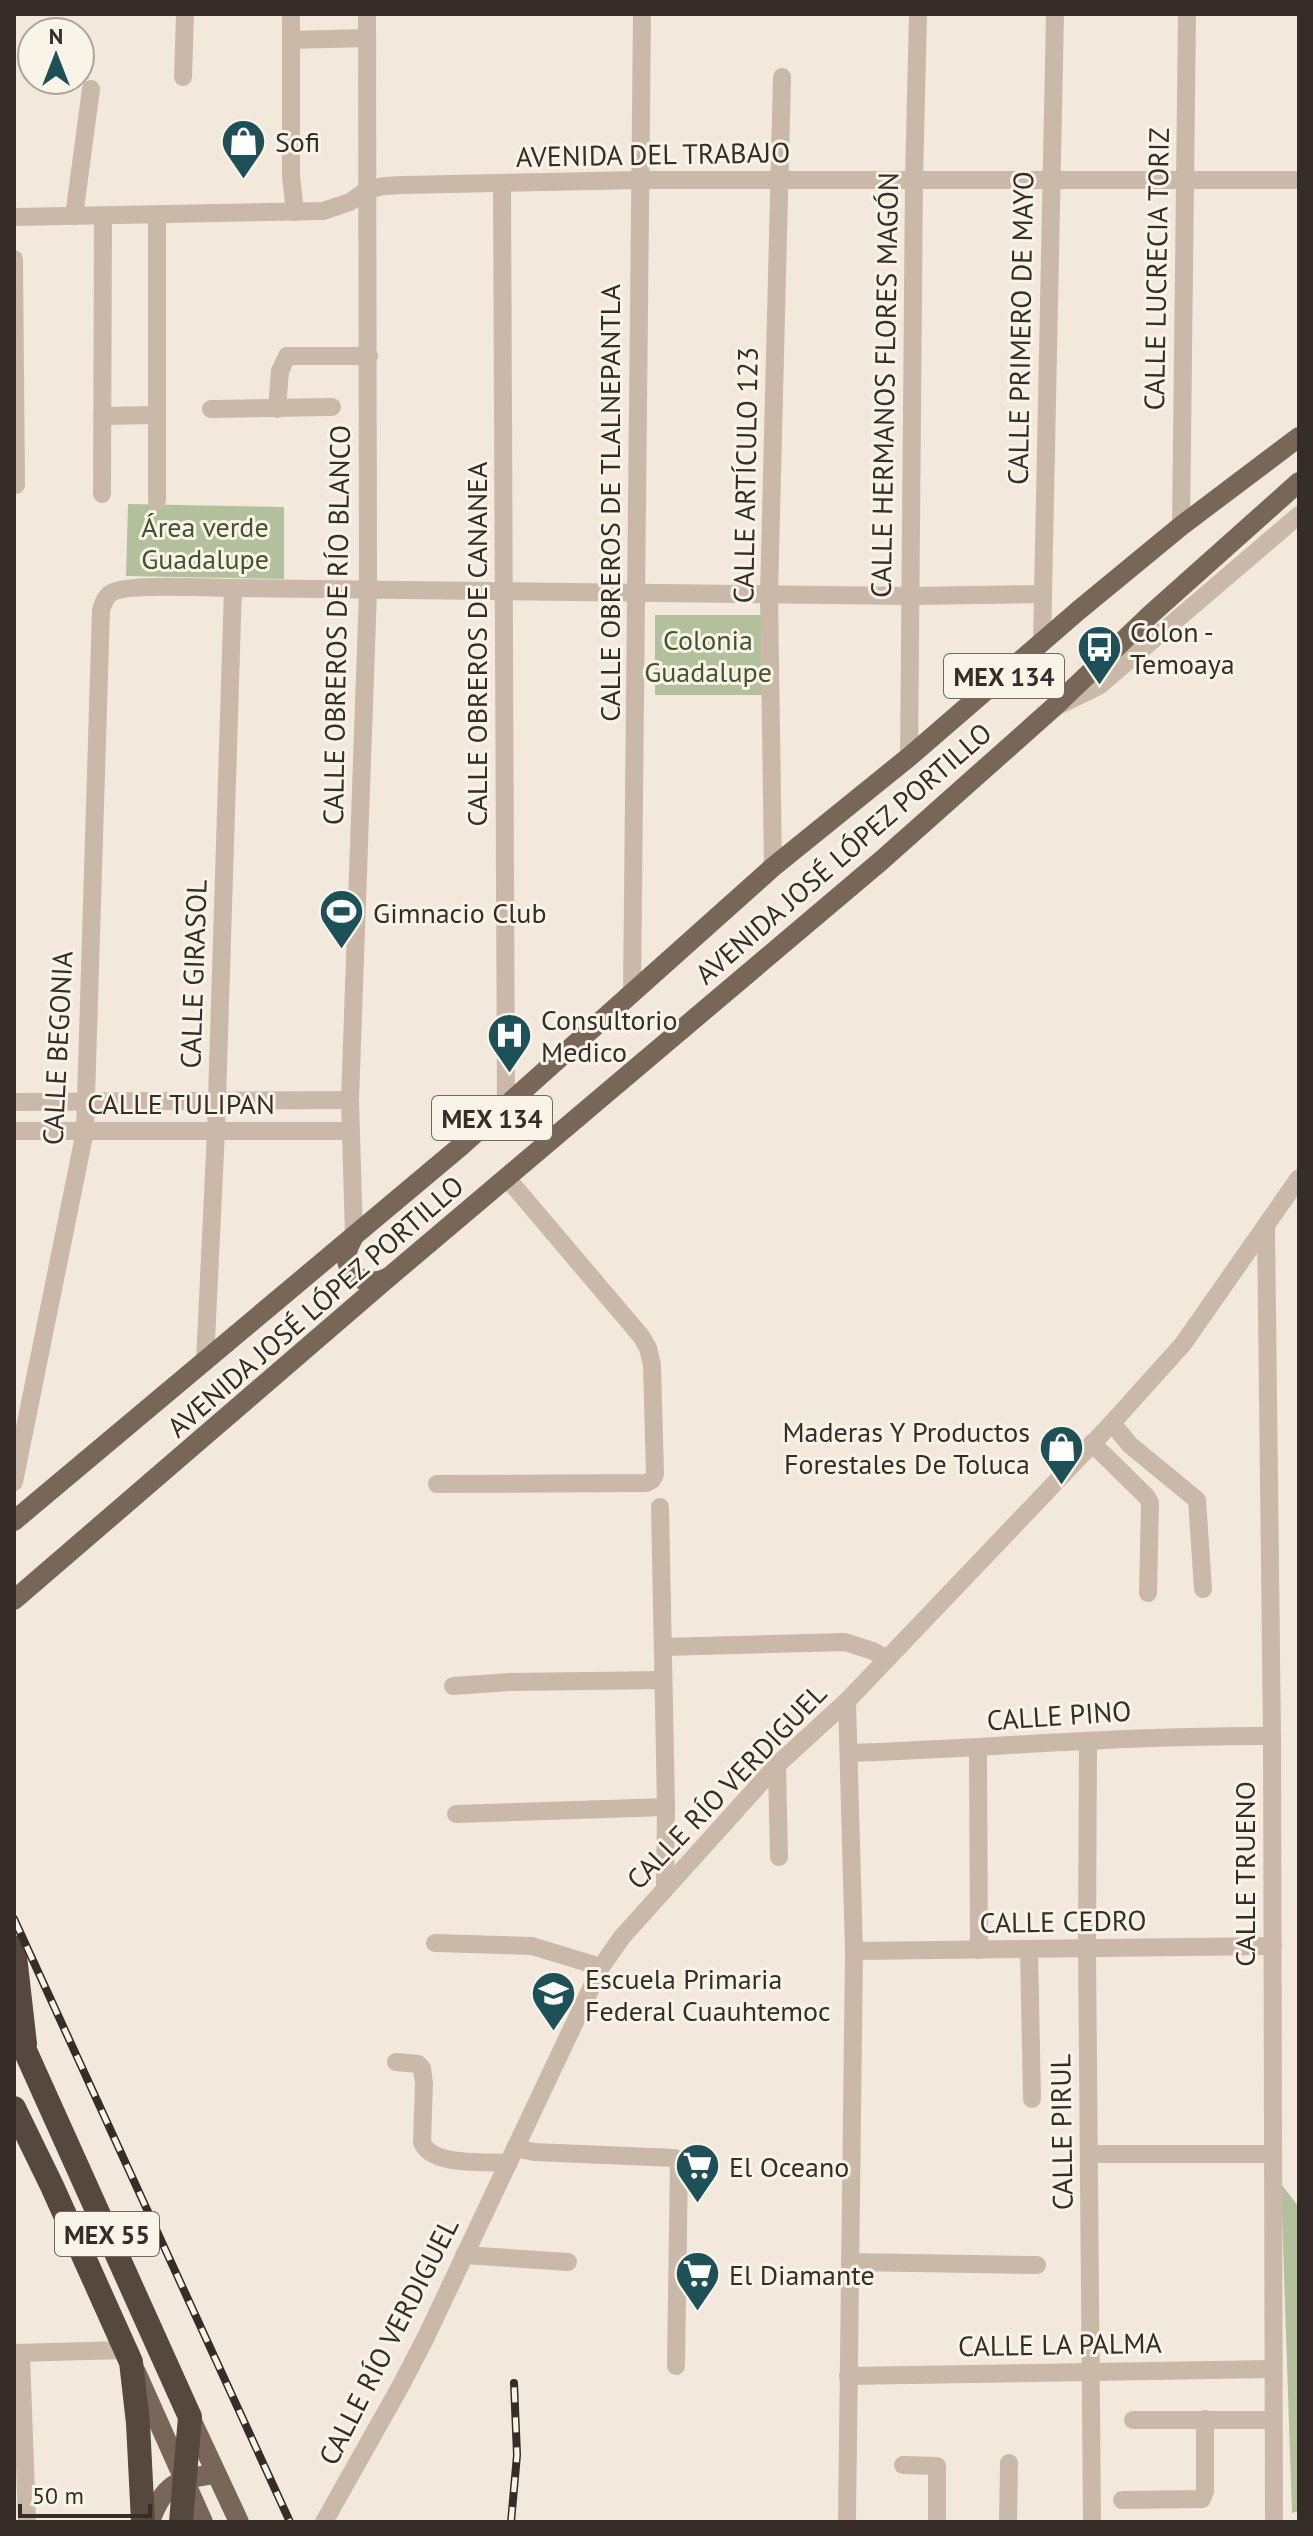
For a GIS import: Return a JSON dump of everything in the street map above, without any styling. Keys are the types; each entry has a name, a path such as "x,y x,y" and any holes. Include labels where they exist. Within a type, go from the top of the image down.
{"highway":[{"path":"14,1947 25,2051"},
{"name":"MEX 55","path":"14,2026 190,2417"},
{"name":"MEX 55","path":"14,2108 129,2356 138,2423 143,2522"},
{"path":"183,2479 190,2417"},
{"name":"MEX 55","path":"181,2522 183,2479"}],"main road":[{"name":"AVENIDA JOSÉ LÓPEZ PORTILLO","path":"14,1521 461,1146 773,867 909,757 1181,526 1299,437"},
{"name":"AVENIDA JOSÉ LÓPEZ PORTILLO","path":"14,1600 389,1277 882,860 1299,482"},
{"path":"354,1236 347,1254 349,1268 354,1274 360,1279 375,1282 389,1277"},
{"name":"MEX 55","path":"129,2356 203,2522"},
{"name":"MEX 55","path":"190,2417 234,2513"},
{"path":"150,2522 170,2488 183,2479 216,2474"},
{"path":"234,2513 250,2522"}],"street":[{"path":"183,77 185,14"},
{"name":"CALLE OBREROS DE RÍO BLANCO","path":"354,1236 349,1131 368,591 367,14"},
{"name":"CALLE OBREROS DE TLALNEPANTLA","path":"632,993 642,14"},
{"name":"CALLE HERMANOS FLORES MAGÓN","path":"909,757 918,14"},
{"name":"CALLE PRIMERO DE MAYO","path":"1042,643 1055,14"},
{"name":"CALLE LUCRECIA TORIZ","path":"1181,526 1187,14"},
{"path":"291,18 291,176 295,212"},
{"path":"291,40 366,38"},
{"name":"CALLE ARTÍCULO 123","path":"773,867 769,594 782,77"},
{"path":"74,216 90,96"},
{"name":"AVENIDA DEL TRABAJO","path":"14,217 323,211 367,190 384,186 639,180 1299,180"},
{"name":"CALLE OBREROS DE CANANEA","path":"502,184 506,1104"},
{"path":"157,215 157,501"},
{"path":"102,494 103,216"},
{"path":"14,259 16,485"},
{"path":"277,409 280,371 287,356 369,356"},
{"path":"211,409 332,407"},
{"path":"102,416 157,415"},
{"path":"1054,707 1099,686 1299,515"},
{"path":"233,588 910,596 1043,594"},
{"name":"CALLE BEGONIA","path":"14,1482 85,1131 101,610 112,592 122,589 233,588"},
{"name":"CALLE GIRASOL","path":"205,1362 216,1131 233,588"},
{"name":"CALLE TULIPAN","path":"14,1102 350,1100"},
{"name":"CALLE TULIPAN","path":"14,1131 349,1131"},
{"path":"437,1484 646,1483 655,1474 652,1365 648,1348 507,1178"},
{"name":"CALLE RÍO VERDIGUEL","path":"324,2522 400,2387 601,1967 622,1937 777,1765 847,1701 1112,1423 1183,1344 1299,1178"},
{"name":"CALLE TRUENO","path":"1266,1226 1272,1736 1274,2522"},
{"path":"1112,1423 1130,1445 1197,1500 1203,1589"},
{"path":"1092,1443 1150,1503 1148,1593"},
{"path":"660,1507 665,1888"},
{"path":"663,1647 845,1642 887,1659"},
{"path":"453,1686 663,1680"},
{"path":"847,1701 854,1951 847,2522"},
{"name":"CALLE PINO","path":"849,1753 1199,1735 1272,1736"},
{"name":"CALLE PIRUL","path":"1088,1741 1092,2522"},
{"path":"978,1748 979,1950"},
{"path":"777,1765 779,1857"},
{"path":"456,1814 666,1807"},
{"path":"435,1943 532,1946 601,1967"},
{"name":"CALLE CEDRO","path":"854,1951 1273,1946"},
{"path":"1029,1949 1032,2099"},
{"path":"396,2062 418,2064 422,2068 422,2142 424,2149 433,2156 445,2159 534,2152 679,2160 676,2366"},
{"path":"1089,2154 1273,2154"},
{"path":"464,2255 568,2262"},
{"path":"850,2262 1037,2265"},
{"path":"27,2522 18,2353 129,2356"},
{"name":"CALLE LA PALMA","path":"848,2376 1273,2369"},
{"path":"1122,2500 1202,2499 1205,2491 1205,2419"},
{"path":"1133,2420 1273,2420"},
{"path":"1008,2522 1009,2463"},
{"path":"903,2465 937,2466 937,2522"}],"green space":[{"name":"Área verde Guadalupe","path":"128,504 284,507 284,579 126,576"},
{"name":"Colonia Guadalupe","path":"655,615 761,615 762,695 655,695"},
{"path":"1281,2184 1299,2207 1299,2511 1292,2513"}],"railway":[{"path":"14,1919 290,2522"},
{"path":"511,2522 517,2455 514,2383"}],"place":[{"name":"Sofi","path":"244,180"},
{"name":"Colon - Temoaya","path":"1099,686"},
{"name":"Gimnacio Club","path":"342,951"},
{"name":"Consultorio Medico","path":"510,1074"},
{"name":"Maderas Y Productos Forestales De Toluca","path":"1061,1486"},
{"name":"Escuela Primaria Federal Cuauhtemoc","path":"554,2033"},
{"name":"El Oceano","path":"698,2205"},
{"name":"El Diamante","path":"698,2313"}]}
